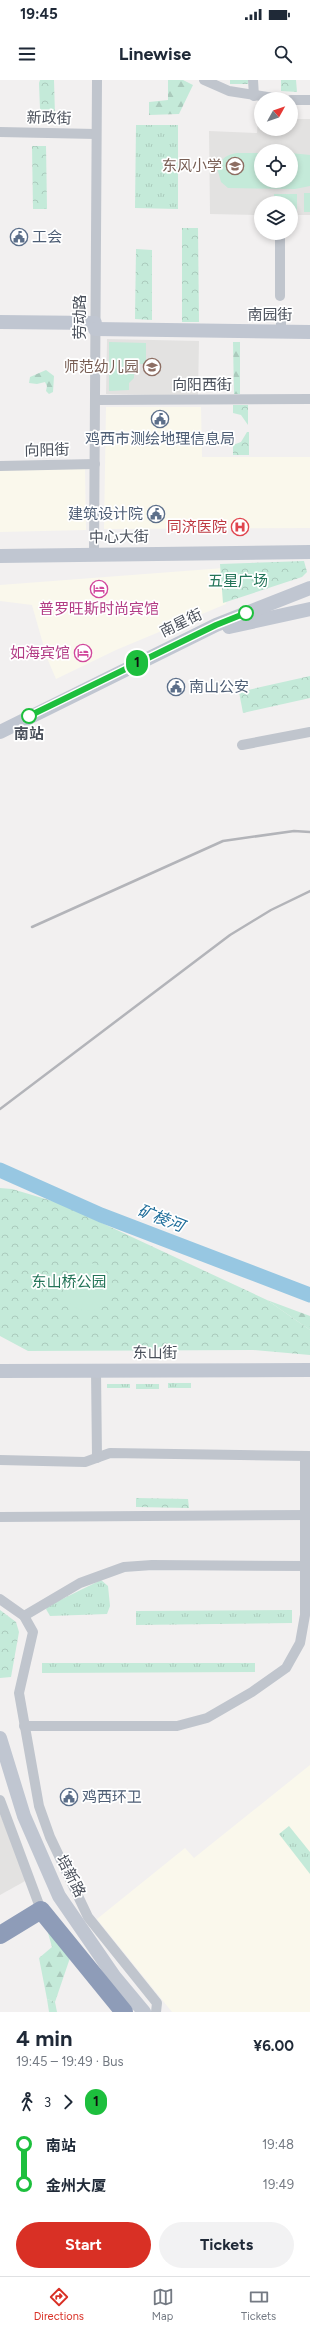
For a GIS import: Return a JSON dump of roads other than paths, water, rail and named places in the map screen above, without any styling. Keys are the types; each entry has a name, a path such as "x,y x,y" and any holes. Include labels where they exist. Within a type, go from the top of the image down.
{"highway":[{"path":"0,1935 42,1910 124,2012"}],"street":[{"name":"劳动路","path":"94,555 97,80"},
{"path":"204,80 229,91 254,96 253,80"},
{"path":"298,100 310,100"},
{"name":"新政街","path":"0,132 96,134"},
{"path":"280,240 280,296"},
{"name":"南园街","path":"0,322 230,332 281,325 310,332"},
{"name":"向阳西街","path":"95,400 310,399"},
{"name":"向阳街","path":"0,466 94,464"},
{"name":"中心大街","path":"0,556 310,552"},
{"name":"南星街","path":"2,727 198,634 310,588"},
{"path":"198,634 310,609"},
{"path":"242,746 310,732"},
{"name":"东山街","path":"0,1370 310,1370"},
{"path":"96,1370 97,1458"},
{"path":"0,1460 85,1462 110,1453 308,1456 308,1566 305,1615 300,1643 286,1668 252,1692 207,1718 169,1727 24,1726"},
{"path":"0,1517 307,1515"},
{"path":"24,1616 80,1583 124,1567 152,1565 308,1566"},
{"path":"0,1599 24,1616 33,1632 19,1693 39,1806 50,1838 88,1917 157,2003 156,2012"},
{"name":"培新路","path":"0,1738 24,1816 59,1896 114,1976 144,2012"},
{"path":"0,1800 42,1910"}],"waterway":[{"name":"矿棱河","path":"0,1170 101,1215 310,1295"}],"railway":[{"path":"32,927 223,841 294,831 310,832"},
{"path":"0,1109 230,935 271,910 310,891"}],"place":[{"name":"东风小学","path":"235,166"},
{"name":"工会","path":"19,237"},
{"name":"师范幼儿园","path":"152,367"},
{"name":"鸡西市测绘地理信息局","path":"160,419"},
{"name":"建筑设计院","path":"156,514"},
{"name":"同济医院","path":"240,527"},
{"name":"普罗旺斯时尚宾馆","path":"99,589"},
{"name":"如海宾馆","path":"83,653"},
{"name":"南山公安","path":"176,687"},
{"name":"南站","path":"29,716"},
{"name":"鸡西环卫","path":"69,1797"}],"park label":[{"name":"五星广场","path":"238,581"},
{"name":"东山桥公园","path":"69,1282"}]}
